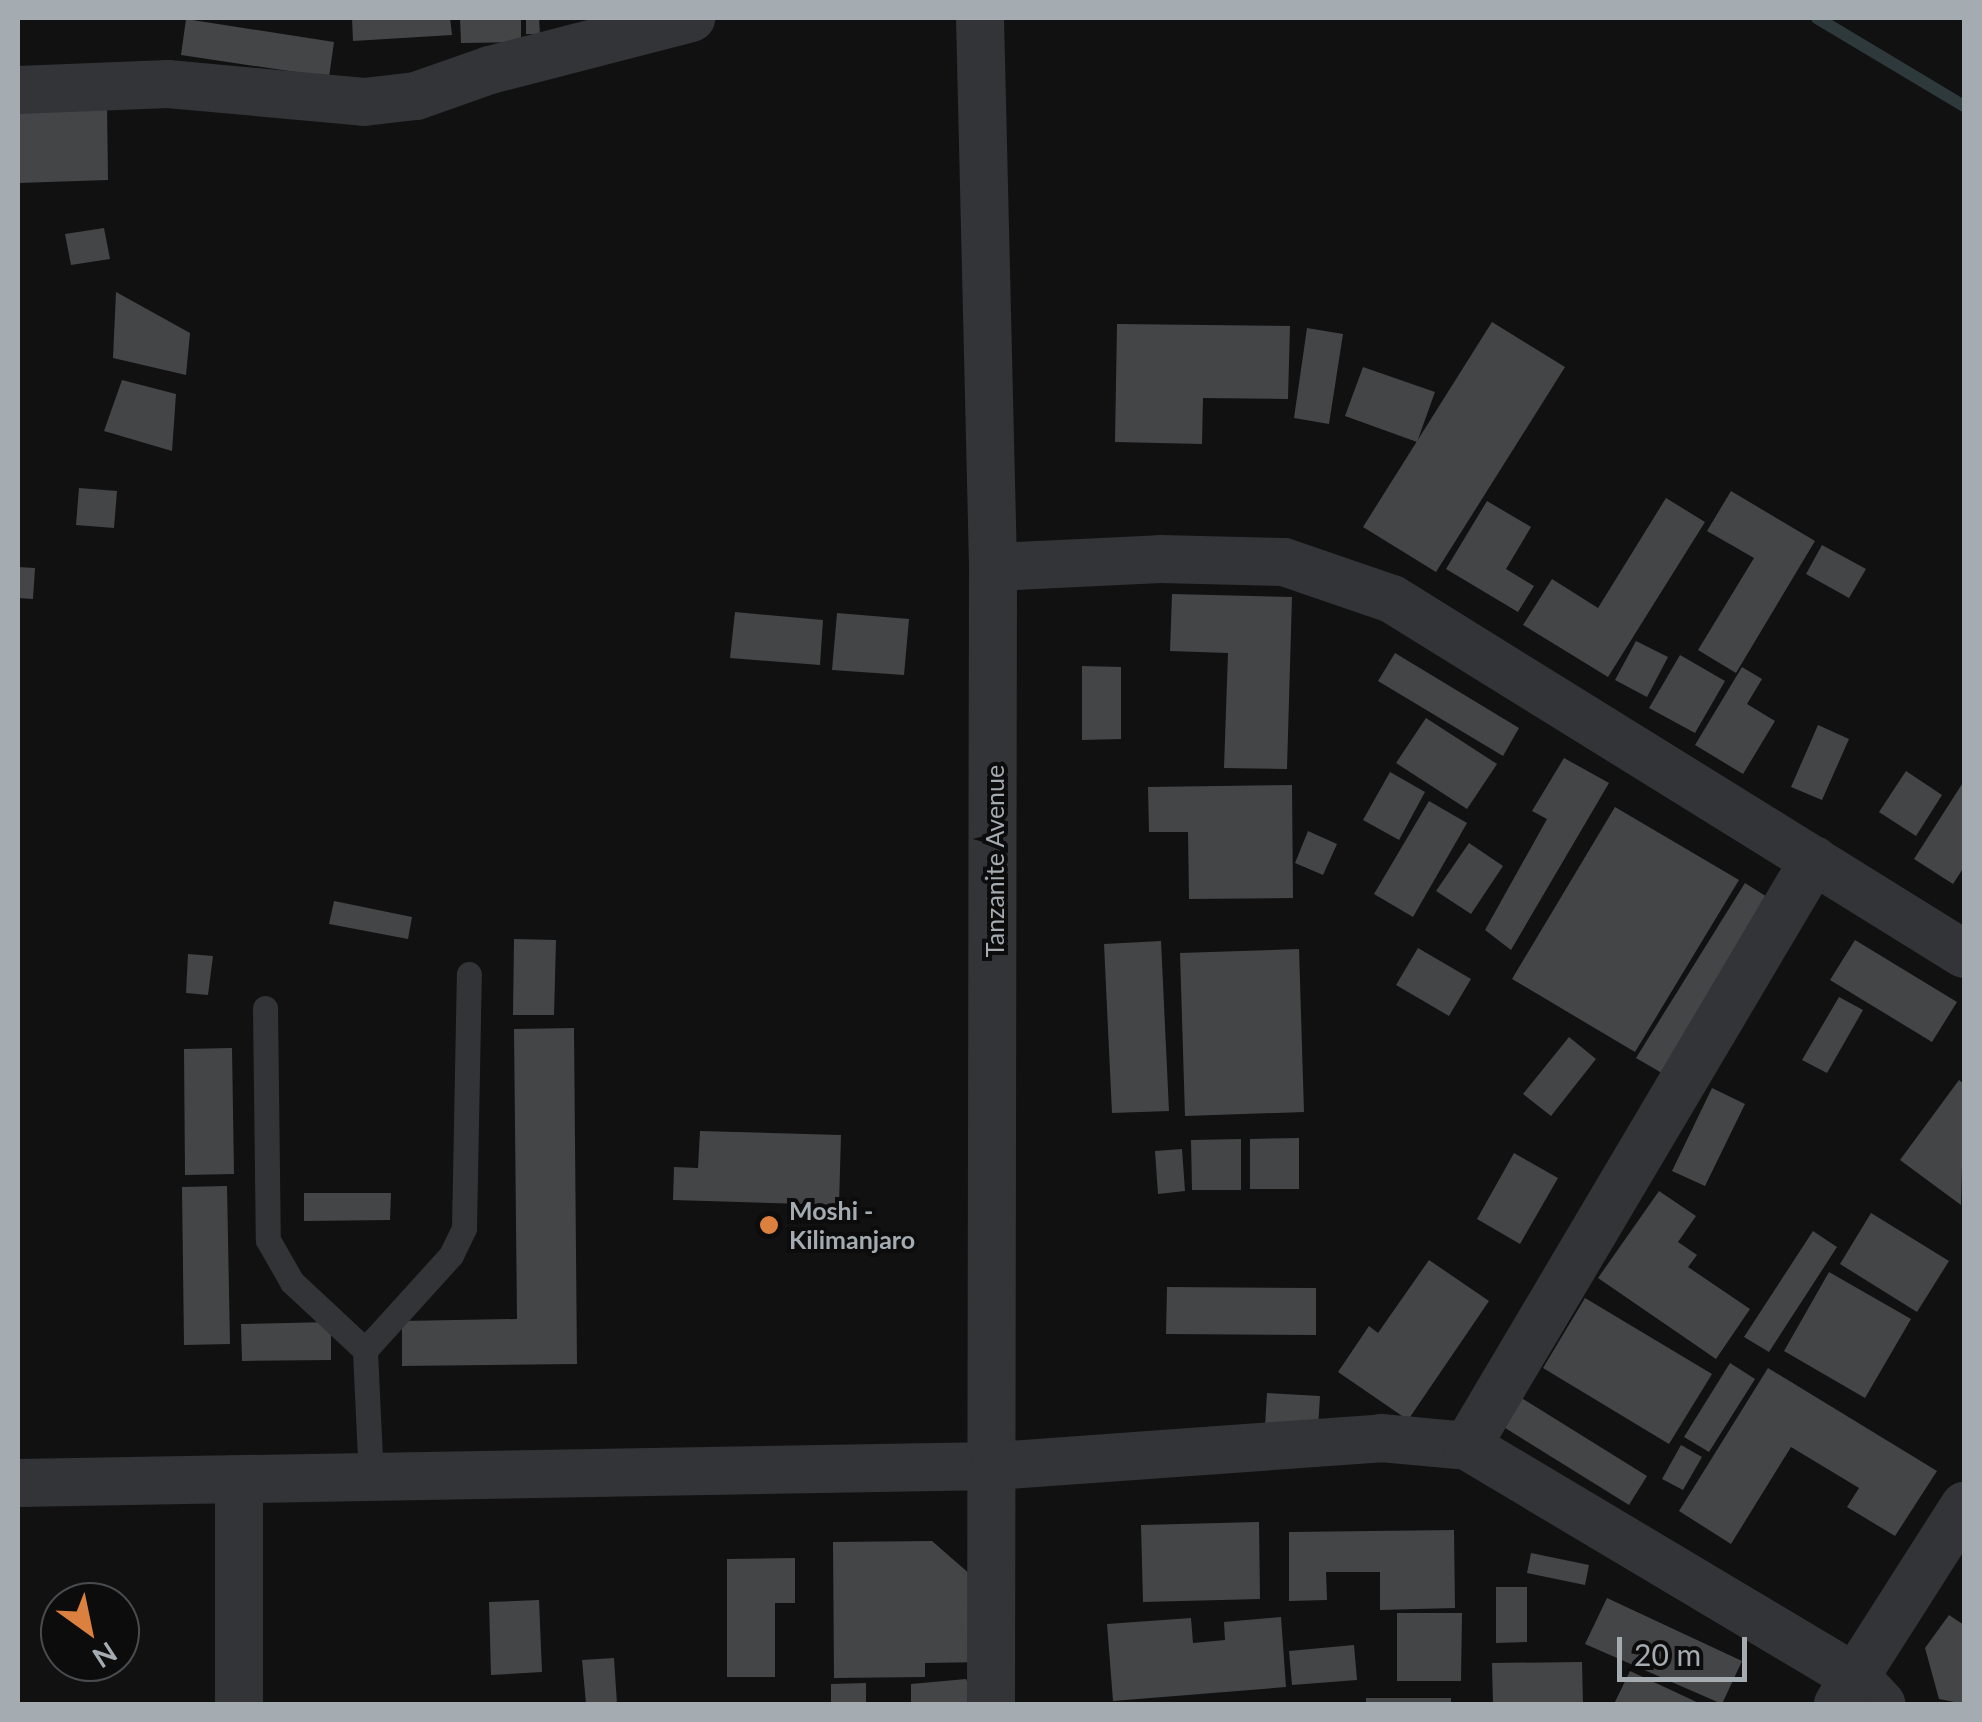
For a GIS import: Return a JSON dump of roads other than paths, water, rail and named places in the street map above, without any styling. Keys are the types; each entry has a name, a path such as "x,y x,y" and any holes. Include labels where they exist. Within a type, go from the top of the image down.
{"street":[{"path":"18,90 168,84 381,100 416,96 490,70 691,18"},
{"name":"Tanzanite Avenue","path":"980,18 994,567 996,1466 991,1704"},
{"path":"994,567 1160,559 1284,562 1392,598 1964,954"},
{"path":"1468,1446 1814,860"},
{"path":"18,1483 371,1480 996,1466 1380,1438 1468,1446 1859,1696 1964,1506"},
{"path":"239,1482 239,1704"}],"lane":[{"path":"364,1350 451,1254 464,1228 469,974"},
{"path":"265,1008 268,1240 292,1282 364,1350 371,1480"}],"waterway":[{"path":"1817,18 1964,106"}],"place":[{"name":"Moshi - Kilimanjaro","path":"769,1225"}]}
